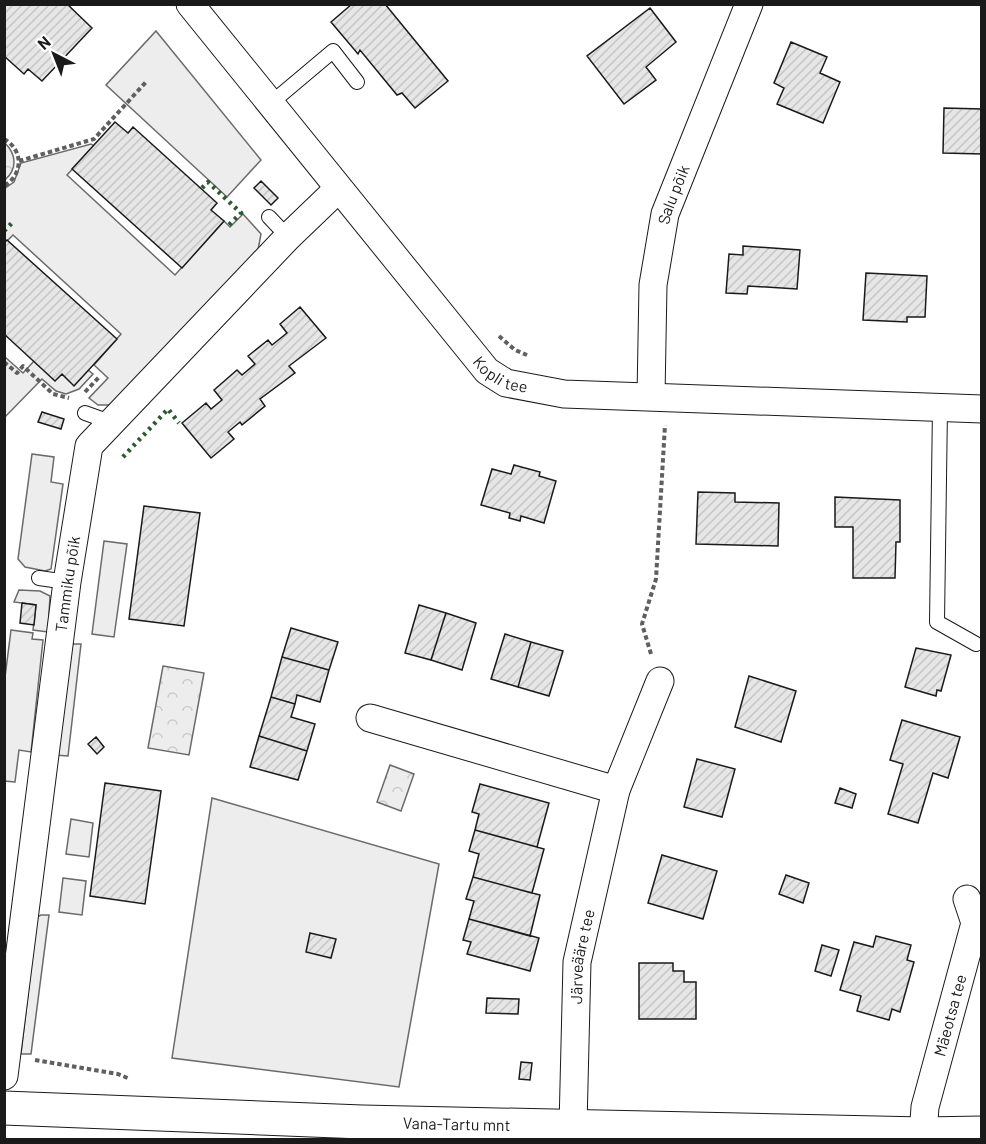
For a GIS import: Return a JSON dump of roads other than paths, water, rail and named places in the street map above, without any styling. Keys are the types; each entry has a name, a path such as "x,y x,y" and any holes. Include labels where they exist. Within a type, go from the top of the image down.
{"street":[{"name":"Kopli tee","path":"190,4 487,371 506,383 564,394 981,409"},
{"name":"Salu põik","path":"651,396 653,285 665,214 749,4"},
{"name":"Tammiku põik","path":"4,1076 67,582 89,446 288,237 338,189"},
{"name":"Järveääre tee","path":"573,1126 576,963 616,790 660,681"},
{"path":"370,718 616,790"},
{"name":"Mäeotsa tee","path":"923,1134 925,1107 975,923 967,898"},
{"name":"Vana-Tartu mnt","path":"4,1108 573,1126 923,1134 981,1132"}],"lane":[{"path":"270,104 333,51 357,82"},
{"path":"269,217 288,237"},
{"path":"940,408 937,622 976,644"},
{"path":"85,413 117,419"},
{"path":"39,578 67,582"}]}
